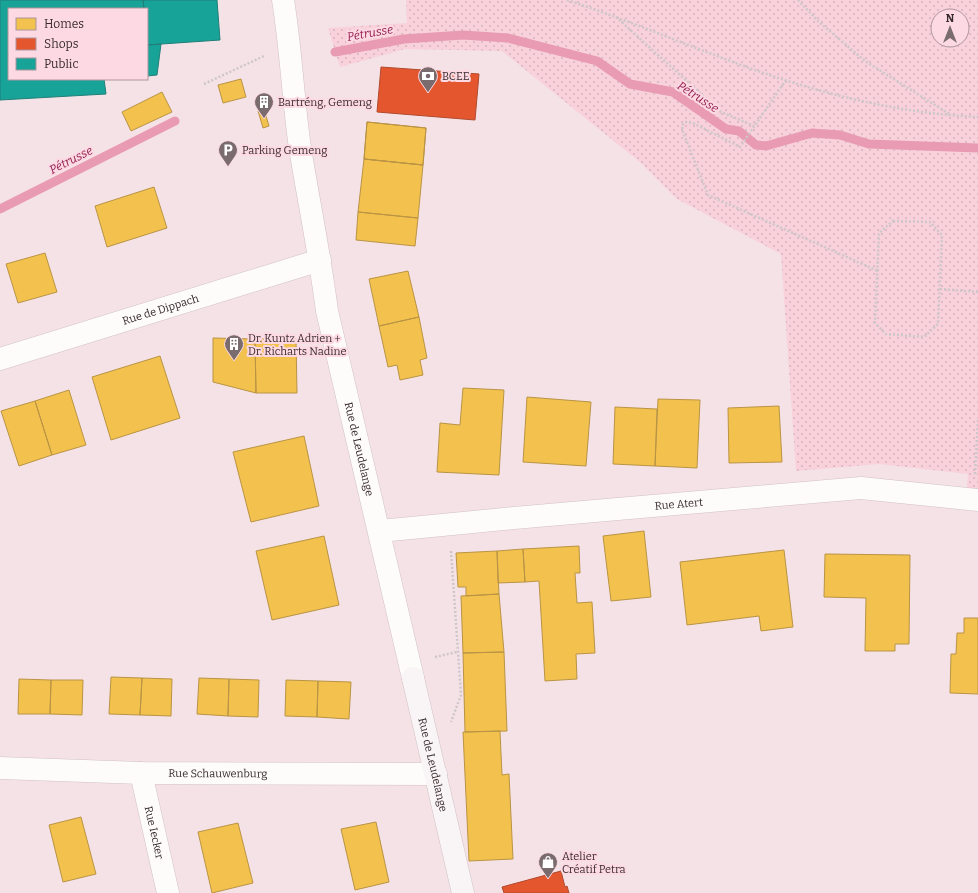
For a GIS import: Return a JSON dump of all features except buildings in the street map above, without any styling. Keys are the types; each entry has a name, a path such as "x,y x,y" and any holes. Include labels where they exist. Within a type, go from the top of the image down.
{"street":[{"name":"Rue de Leudelange","path":"283,0 290,42 300,147 320,260 327,311 380,531 463,893"},
{"name":"Rue de Dippach","path":"0,359 320,260"},
{"name":"Rue Atert","path":"380,531 861,488 976,500"},
{"name":"Rue Schauwenburg","path":"0,768 141,773 436,774"},
{"name":"Rue Iecker","path":"141,773 168,893"}],"path":[{"path":"567,0 614,16 720,58 831,94 878,104 953,116 978,117"},
{"path":"798,0 819,22 865,61 914,94 953,116"},
{"path":"614,16 721,112 754,126"},
{"path":"204,84 290,42"},
{"path":"786,80 740,147 692,123 686,122 682,125 683,132 708,195 878,271"},
{"path":"893,221 930,222 942,235 940,289 938,324 924,337 886,334 875,323 880,233 893,221"},
{"path":"940,289 978,292"},
{"path":"976,500 978,420"},
{"path":"449,524 461,695 449,729"}],"shaded area":[{"path":"406,0 978,0 978,500 966,499 968,474 879,464 796,471 781,254 677,199 641,163 502,51 405,49 340,67 328,28 407,23"}],"waterway":[{"name":"Pétrusse","path":"335,52 404,39 463,35 508,38 597,61 630,84 673,92 726,129 739,131 756,145 766,146 812,133 840,135 869,144 978,148"},
{"name":"Pétrusse","path":"0,209 175,121"}],"place":[{"name":"BCEE","path":"428,93"},
{"name":"Bartréng, Gemeng","path":"264,119"},
{"name":"Parking Gemeng","path":"228,167"},
{"name":"Dr. Kuntz Adrien + Dr. Richarts Nadine","path":"234,361"},
{"name":"Atelier Créatif Petra","path":"548,879"}]}
